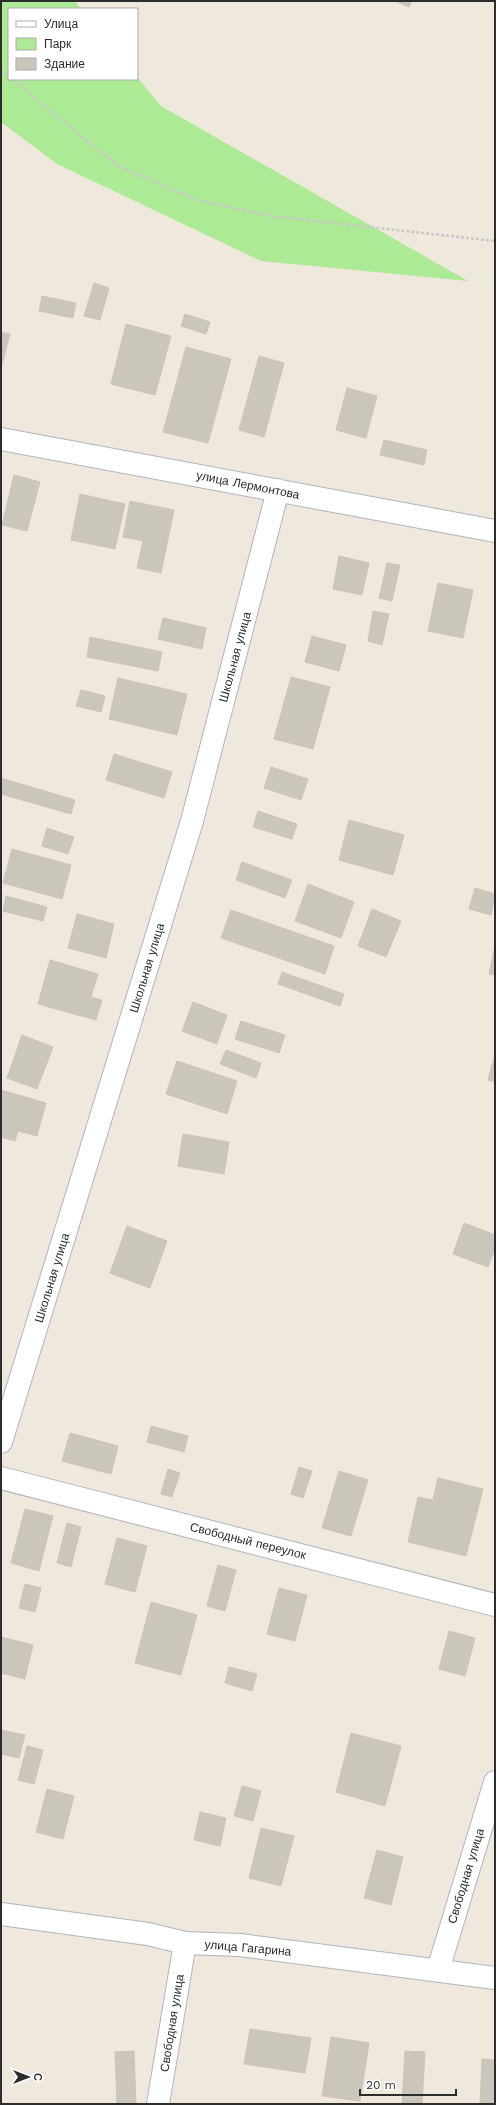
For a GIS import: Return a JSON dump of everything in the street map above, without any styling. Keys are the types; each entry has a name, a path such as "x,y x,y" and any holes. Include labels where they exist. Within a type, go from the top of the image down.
{"street":[{"name":"улица Лермонтова","path":"1,439 495,531"},
{"name":"Школьная улица","path":"1,1442 192,821 278,490"},
{"name":"Свободный переулок","path":"1,1478 495,1605"},
{"name":"Свободная улица","path":"438,1970 495,1782"},
{"name":"улица Гагарина","path":"1,1914 148,1934 185,1943 240,1945 495,1978"},
{"name":"Свободная улица","path":"158,2104 185,1943"}],"path":[{"path":"13,80 118,166 197,200 270,216 495,241"}],"green space":[{"path":"1,1 75,1 80,8 8,8 8,80 138,80 138,78 161,106 468,281 261,261 57,164 1,122"}],"building":[{"path":"395,1 412,1 409,7"},
{"path":"94,283 109,288 100,320 84,316"},
{"path":"42,296 76,303 73,318 39,311"},
{"path":"185,314 210,322 206,334 181,326"},
{"path":"126,324 171,336 155,395 111,384"},
{"path":"1,332 10,334 2,364 1,363"},
{"path":"186,347 231,359 208,443 163,432"},
{"path":"259,356 284,363 264,437 239,430"},
{"path":"347,388 377,396 366,438 336,430"},
{"path":"384,440 427,450 424,465 380,455"},
{"path":"14,475 40,482 27,531 2,525"},
{"path":"80,494 125,504 115,549 71,540"},
{"path":"130,501 174,510 161,573 137,568 143,541 123,537"},
{"path":"339,556 369,563 362,595 333,589"},
{"path":"387,563 400,565 392,601 379,598"},
{"path":"438,583 473,590 463,638 428,631"},
{"path":"373,611 389,614 382,645 368,641"},
{"path":"163,618 206,628 202,649 158,639"},
{"path":"312,636 346,645 339,671 305,662"},
{"path":"90,637 162,652 158,671 87,657"},
{"path":"291,677 330,687 313,749 274,739"},
{"path":"118,678 187,694 177,735 109,719"},
{"path":"81,690 105,696 101,712 76,706"},
{"path":"114,754 172,772 164,798 106,780"},
{"path":"271,767 308,779 301,800 264,788"},
{"path":"1,778 75,800 71,814 1,794"},
{"path":"258,811 297,824 292,839 253,827"},
{"path":"349,820 404,835 393,875 339,860"},
{"path":"47,828 74,837 68,854 42,846"},
{"path":"12,849 71,865 62,899 3,883"},
{"path":"242,862 292,880 285,898 236,880"},
{"path":"308,884 354,902 341,938 295,921"},
{"path":"475,888 495,894 491,915 469,909"},
{"path":"6,896 47,907 43,921 3,911"},
{"path":"372,909 401,921 386,957 358,946"},
{"path":"231,910 334,946 325,974 221,938"},
{"path":"77,914 114,924 106,958 68,948"},
{"path":"495,946 495,975 489,974"},
{"path":"50,960 98,974 91,997 102,1000 96,1020 38,1004"},
{"path":"282,972 344,994 340,1006 278,984"},
{"path":"193,1002 227,1015 217,1044 182,1031"},
{"path":"241,1021 285,1035 279,1053 235,1039"},
{"path":"22,1035 53,1047 37,1089 7,1078"},
{"path":"226,1050 261,1063 256,1078 220,1064"},
{"path":"495,1054 495,1082 488,1080"},
{"path":"177,1061 237,1081 227,1114 166,1094"},
{"path":"1,1090 46,1103 37,1136 18,1131 15,1141 1,1137"},
{"path":"183,1134 229,1142 224,1174 178,1166"},
{"path":"464,1223 495,1235 495,1249 488,1267 453,1254"},
{"path":"127,1226 167,1241 150,1288 110,1273"},
{"path":"151,1426 188,1436 184,1452 147,1442"},
{"path":"70,1433 118,1446 111,1474 62,1461"},
{"path":"299,1467 312,1471 303,1498 291,1494"},
{"path":"168,1469 180,1473 172,1497 161,1494"},
{"path":"339,1471 368,1480 351,1536 322,1528"},
{"path":"438,1478 483,1489 466,1556 408,1542 418,1497 433,1500"},
{"path":"25,1509 53,1516 39,1571 11,1563"},
{"path":"67,1523 81,1527 71,1567 57,1563"},
{"path":"117,1538 147,1546 135,1592 105,1584"},
{"path":"218,1565 236,1570 225,1611 207,1606"},
{"path":"25,1584 41,1588 35,1612 19,1608"},
{"path":"279,1588 307,1595 295,1641 267,1634"},
{"path":"151,1602 197,1615 181,1675 135,1663"},
{"path":"449,1631 475,1638 465,1676 439,1669"},
{"path":"1,1637 33,1645 25,1679 1,1673"},
{"path":"229,1667 257,1674 252,1691 225,1683"},
{"path":"1,1730 25,1735 19,1758 1,1754"},
{"path":"351,1733 401,1746 385,1806 336,1792"},
{"path":"27,1746 43,1750 34,1784 18,1780"},
{"path":"242,1786 261,1791 253,1821 234,1816"},
{"path":"47,1789 74,1796 63,1839 36,1832"},
{"path":"200,1812 226,1818 220,1846 194,1840"},
{"path":"261,1828 294,1836 281,1886 249,1878"},
{"path":"377,1850 403,1857 391,1905 364,1898"},
{"path":"250,2029 311,2038 305,2073 244,2064"},
{"path":"331,2037 369,2043 360,2101 322,2096"},
{"path":"134,2051 136,2104 117,2104 115,2052"},
{"path":"405,2051 425,2052 422,2104 402,2104"},
{"path":"482,2059 495,2060 495,2104 480,2104"}]}
